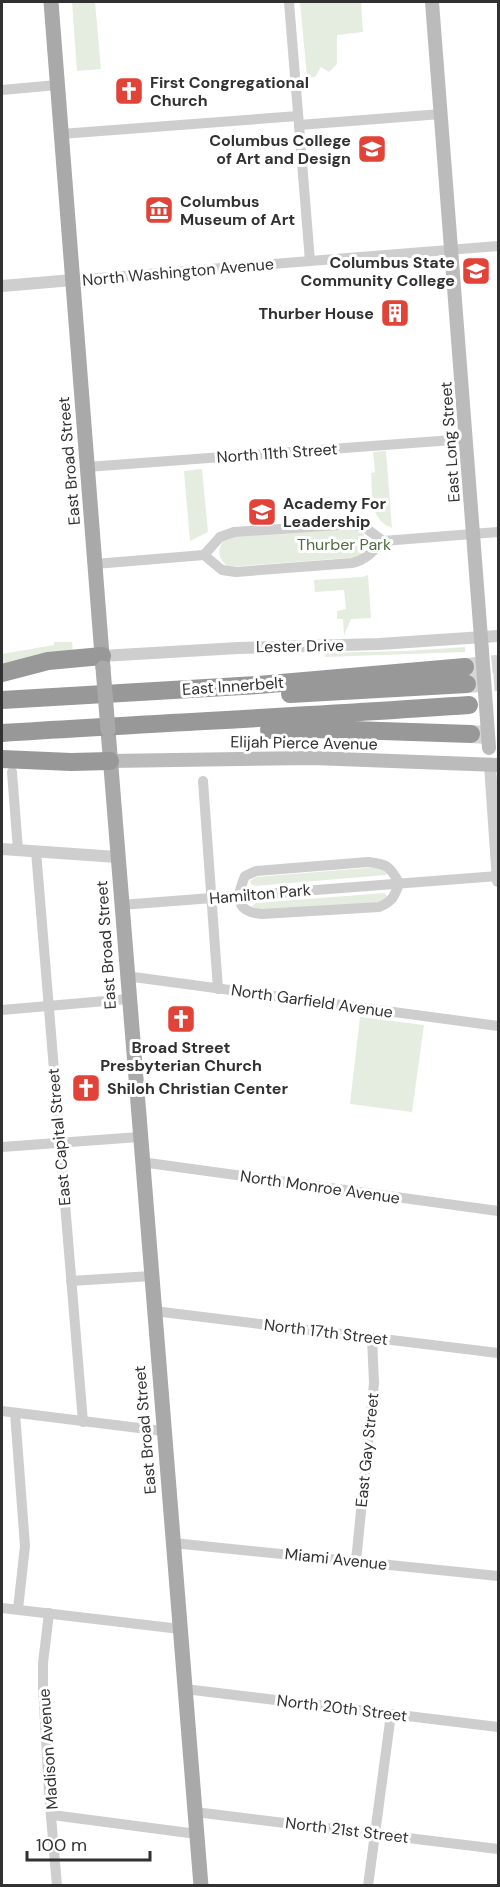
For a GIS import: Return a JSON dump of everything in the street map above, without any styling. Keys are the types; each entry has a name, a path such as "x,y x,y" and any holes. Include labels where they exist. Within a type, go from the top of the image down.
{"highway":[{"path":"2,673 48,661 102,662"},
{"name":"East Innerbelt","path":"2,700 466,675"},
{"path":"2,733 469,705"},
{"path":"145,723 178,729 322,729 471,734"},
{"path":"7,765 71,762 110,756"}],"main road":[{"name":"East Broad Street","path":"51,2 126,976 201,1886"},
{"name":"East Long Street","path":"432,2 489,748 494,765"},
{"name":"Elijah Pierce Avenue","path":"110,756 302,758 494,765"}],"street":[{"path":"289,2 310,261"},
{"path":"2,90 57,85"},
{"path":"61,134 441,114"},
{"name":"North Washington Avenue","path":"73,280 498,246"},
{"path":"2,286 73,280"},
{"name":"North 11th Street","path":"87,467 466,438"},
{"path":"95,564 204,555 220,537 234,532 354,524 367,529 383,541"},
{"path":"204,555 216,566 228,572 282,569 360,561 383,541 498,532"},
{"name":"Lester Drive","path":"102,662 238,648 482,644 498,636"},
{"path":"7,765 18,850"},
{"name":"East Long Street","path":"494,765 498,881"},
{"path":"202,781 218,989"},
{"path":"2,849 117,857"},
{"name":"East Capital Street","path":"36,851 82,1422"},
{"path":"368,862 392,869 399,883 396,895 389,903 379,907 249,913 242,908 238,896 245,876 256,871 368,862"},
{"name":"Hamilton Park","path":"121,905 498,876"},
{"name":"North Garfield Avenue","path":"126,976 498,1026"},
{"path":"2,1010 128,999"},
{"path":"2,1147 139,1137"},
{"name":"North Monroe Avenue","path":"141,1162 498,1211"},
{"path":"71,1281 151,1276"},
{"name":"North 17th Street","path":"154,1311 498,1353"},
{"name":"East Gay Street","path":"356,1562 374,1383 372,1338"},
{"path":"2,1411 163,1431"},
{"path":"15,1413 26,1546 18,1609"},
{"name":"Miami Avenue","path":"173,1543 498,1576"},
{"path":"2,1608 180,1629"},
{"name":"Madison Avenue","path":"50,1613 43,1676 49,1794 57,1886"},
{"name":"North 20th Street","path":"185,1689 498,1727"},
{"path":"368,1886 391,1714"},
{"name":"North 21st Street","path":"195,1812 498,1849"},
{"path":"52,1815 197,1834"}],"green space":[{"path":"72,2 95,2 101,69 77,71"},
{"path":"300,2 361,2 363,32 337,35 337,64 329,72 321,67 315,77 307,77"},
{"path":"386,451 392,528 384,524 375,512 372,498 371,473 375,472 373,452"},
{"path":"202,469 208,532 190,541 184,471"},
{"name":"Thurber Park","path":"353,527 361,530 364,537 365,547 360,557 229,567 219,553 221,544 227,536"},
{"path":"368,575 371,618 351,619 344,635 343,619 337,619 337,611 346,609 344,590 315,592 314,580"},
{"path":"54,642 72,642 73,652 2,668 2,654 54,645"},
{"path":"465,647 465,652 325,657 325,653"},
{"path":"378,867 387,872 386,875 255,886 250,881 256,877"},
{"path":"384,893 389,897 380,902 259,911 252,906 256,903"},
{"path":"360,1017 424,1025 412,1112 350,1104"}],"tunnel":[{"path":"465,667 498,664"},
{"path":"467,684 498,682"},
{"path":"471,734 498,736"}],"place":[{"name":"First Congregational Church","path":"129,91"},
{"name":"Columbus College of Art and Design","path":"372,149"},
{"name":"Columbus Museum of Art","path":"159,210"},
{"name":"Columbus State Community College","path":"476,271"},
{"name":"Thurber House","path":"395,313"},
{"name":"Academy For Leadership","path":"262,512"},
{"name":"Broad Street Presbyterian Church","path":"181,1019"},
{"name":"Shiloh Christian Center","path":"86,1088"}]}
